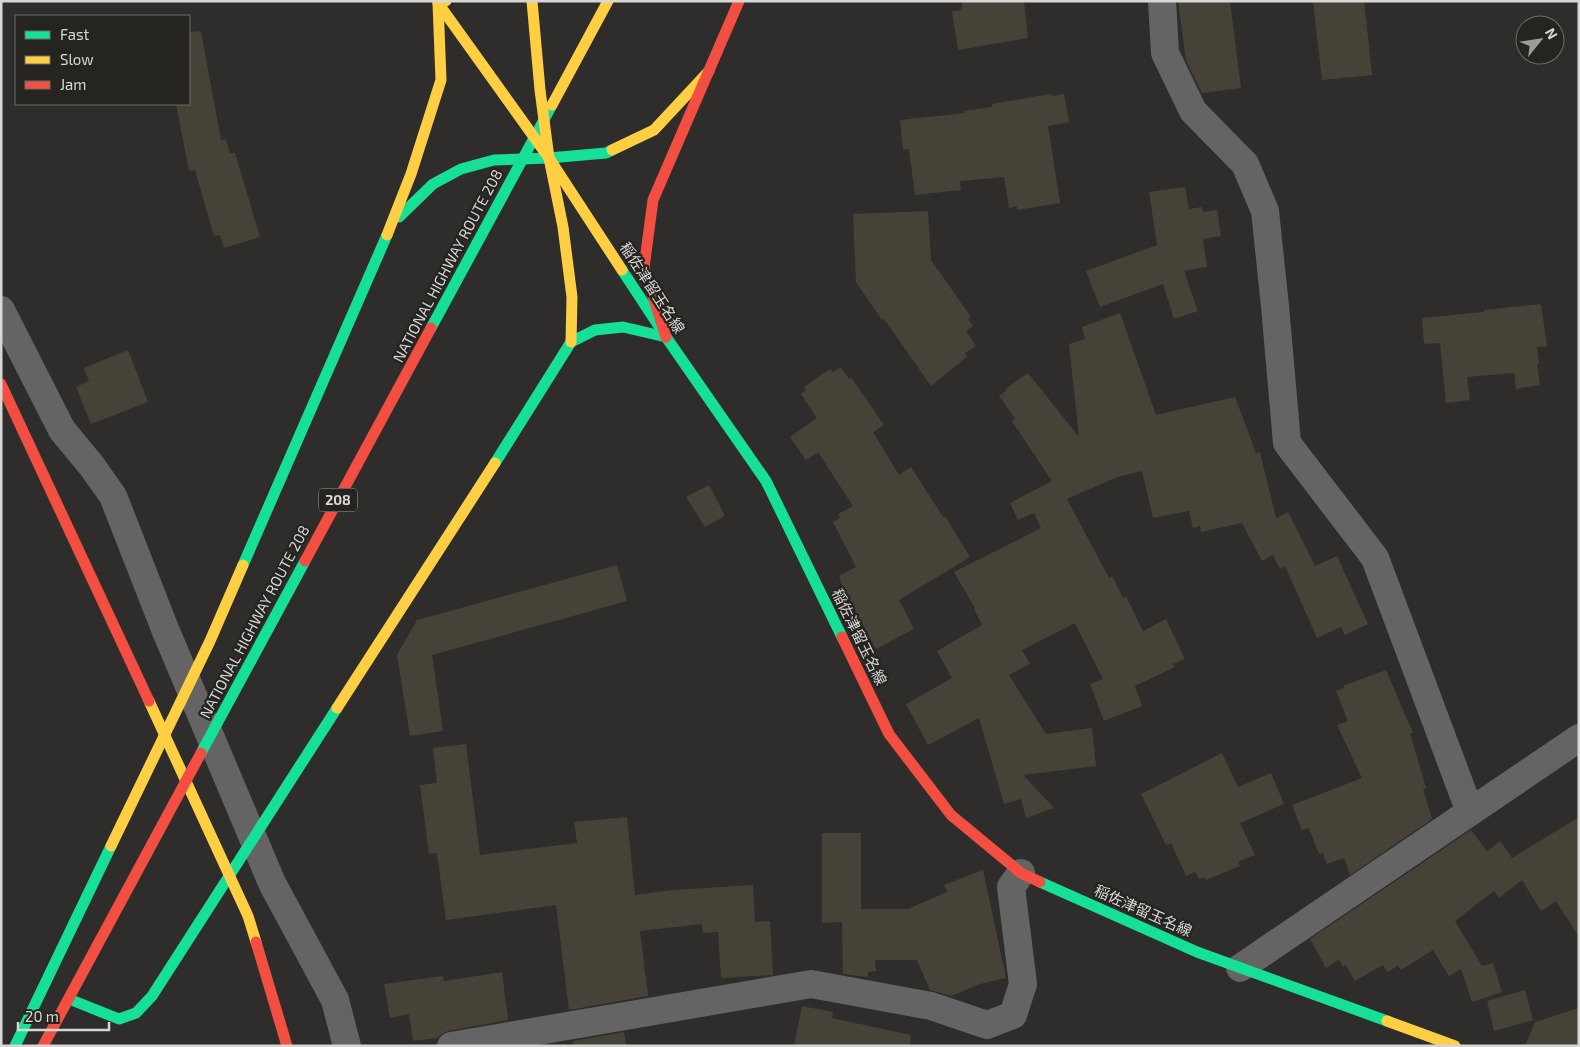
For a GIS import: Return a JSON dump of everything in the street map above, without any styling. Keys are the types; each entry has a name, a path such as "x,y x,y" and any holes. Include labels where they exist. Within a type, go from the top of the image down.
{"main road":[{"path":"69,999 119,1019 136,1012 152,996 571,342 572,297 570,279 563,227 549,158 540,90 532,1"},
{"name":"NATIONAL HIGHWAY ROUTE 208","path":"43,1046 608,1"},
{"path":"666,337 644,268 654,200 739,1"},
{"path":"15,1046 210,641 392,223 411,174 442,80 440,2"},
{"name":"稲佐津留玉名線","path":"440,2 549,158 666,337 766,481 890,734 951,815 1021,873 1196,952 1455,1046"},
{"path":"392,223 433,184 461,170 494,160 549,158 606,152 654,130 710,71"},
{"path":"571,342 595,330 623,327 666,337"},
{"path":"1,384 248,916 287,1046"}],"street":[{"path":"1162,1 1165,53 1193,111 1245,164 1265,211 1287,443 1375,558 1470,812"},
{"path":"1,310 62,430 91,465 112,496 272,883 336,1000 347,1046"},
{"path":"1240,968 1579,738"},
{"path":"451,1046 811,984 931,1006 987,1025 1013,1015 1023,984 1011,887 1021,873"}],"building":[{"path":"962,1 1024,1 1028,38 958,50 952,11 961,10"},
{"path":"1178,1 1230,1 1241,88 1202,93 1186,60"},
{"path":"1313,1 1364,1 1372,75 1322,80"},
{"path":"201,31 221,140 226,139 230,153 235,153 260,237 224,248 220,235 214,236 195,170 189,171 176,105 190,105 190,32"},
{"path":"1051,94 1052,96 1064,94 1069,122 1048,126 1060,203 1017,210 1017,206 1009,208 1004,177 960,181 961,190 915,195 909,149 903,150 900,120 965,113 964,111 992,107 992,104"},
{"path":"1185,187 1189,209 1202,207 1203,212 1217,210 1221,236 1203,239 1207,267 1184,271 1198,311 1174,319 1163,284 1100,307 1086,271 1157,245 1149,192"},
{"path":"928,211 931,260 971,317 968,319 973,326 966,331 976,346 965,353 967,357 931,386 856,282 853,214"},
{"path":"1541,304 1547,346 1537,347 1540,385 1516,389 1514,373 1467,377 1470,400 1446,403 1440,343 1424,344 1422,318"},
{"path":"1120,313 1156,415 1235,397 1256,453 1260,452 1276,518 1288,512 1315,566 1337,556 1368,624 1345,635 1341,627 1317,638 1285,566 1280,569 1273,555 1262,561 1242,523 1201,532 1200,526 1193,528 1189,511 1153,518 1142,471 1117,477 1067,499 1109,578 1112,576 1123,598 1126,596 1143,631 1166,619 1185,659 1173,664 1175,667 1135,686 1142,706 1104,721 1090,684 1103,679 1075,623 1022,650 1030,664 1009,675 1046,734 1092,728 1096,766 1023,775 1054,808 1026,818 1021,799 1004,804 979,718 928,745 906,704 952,678 937,651 982,625 975,608 954,572 1041,528 1034,513 1018,520 1010,503 1052,481 1012,421 1015,418 999,396 1007,390 1005,389 1028,373 1079,437 1069,344 1085,339 1082,327"},
{"path":"128,350 148,402 91,424 76,387 89,381 84,368"},
{"path":"841,367 849,379 851,377 884,425 873,432 899,475 911,467 943,517 945,516 970,557 899,600 914,629 876,649 843,588 839,576 856,567 833,522 840,518 838,514 853,506 818,452 806,460 790,437 817,418 801,394 806,390 804,387 830,369 833,372"},
{"path":"709,485 725,516 705,527 686,497"},
{"path":"617,565 627,601 432,655 443,731 410,736 397,655 417,620"},
{"path":"1386,670 1413,733 1410,733 1426,788 1423,789 1432,819 1350,875 1344,858 1327,864 1323,853 1319,854 1309,828 1302,830 1292,805 1362,778 1337,725 1348,721 1336,691 1344,688 1343,686"},
{"path":"466,744 480,855 577,843 574,822 627,817 635,895 673,890 753,885 755,922 770,921 773,975 721,978 718,932 703,933 702,924 640,931 648,996 569,1010 556,905 446,920 437,853 429,854 420,785 437,783 433,748"},
{"path":"1222,753 1238,787 1271,773 1284,804 1240,823 1255,855 1238,862 1240,866 1206,880 1204,877 1199,879 1195,872 1186,876 1171,843 1166,845 1141,794"},
{"path":"1579,817 1579,937 1556,901 1541,911 1522,880 1499,898 1494,891 1455,921 1482,966 1493,963 1502,992 1472,1002 1461,969 1449,976 1433,950 1401,970 1398,966 1387,972 1383,965 1355,981 1346,965 1343,967 1339,960 1326,968 1310,939 1471,830 1487,851 1500,841 1512,858"},
{"path":"822,833 861,833 861,909 908,909 947,892 944,885 983,870 1006,978 980,984 951,996 930,990 917,960 875,960 876,971 868,972 868,977 843,974 842,922 822,923"},
{"path":"502,972 508,1020 448,1031 441,1034 438,1038 413,1041 409,1014 390,1018 384,984 443,976 444,981"},
{"path":"1525,990 1533,1020 1494,1031 1487,1001"},
{"path":"802,1006 833,1012 832,1018 911,1035 910,1046 794,1046"},
{"path":"1579,1008 1579,1046 1525,1046 1535,1022"},
{"path":"624,1032 626,1046 574,1046 573,1041"}],"traffic: fast":[{"path":"431,328 552,105"},
{"path":"399,217 433,184 461,169 494,160 549,158 606,153 612,150"},
{"path":"243,565 387,235"},
{"path":"622,270 766,481 842,637"},
{"path":"495,463 571,342 595,330 623,327 666,337"},
{"path":"201,753 305,561"},
{"path":"69,999 119,1019 136,1013 152,996 337,708"},
{"path":"15,1046 111,846"},
{"path":"1040,882 1197,952 1387,1021"}],"traffic: slow":[{"path":"387,235 411,174 441,80 438,3 446,1"},
{"path":"532,1 540,90 549,158 563,227 572,297 571,342"},
{"path":"552,105 608,1"},
{"path":"438,3 549,158 622,270"},
{"path":"612,150 654,130 709,71"},
{"path":"337,708 495,463"},
{"path":"111,846 210,641 243,565"},
{"path":"149,701 248,916 256,942"},
{"path":"1387,1021 1455,1046"}],"traffic: jam":[{"path":"666,337 644,268 653,200 739,1"},
{"path":"305,561 431,328"},
{"path":"1,384 149,701"},
{"path":"842,637 889,734 951,815 1021,873 1040,882"},
{"path":"43,1046 201,753"},
{"path":"256,942 287,1046"}]}
